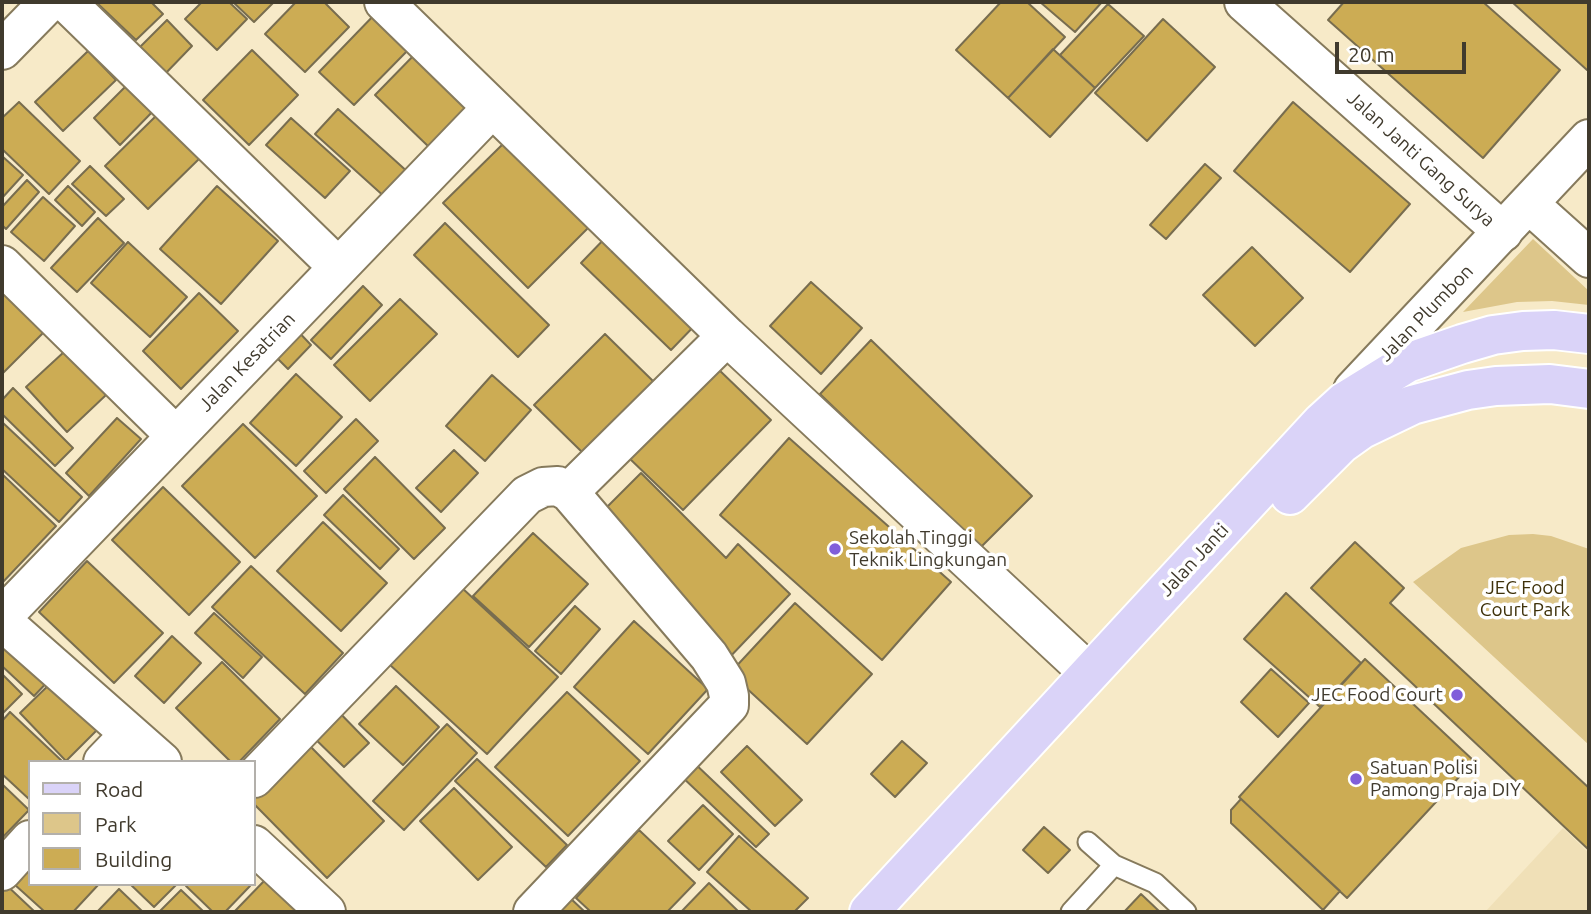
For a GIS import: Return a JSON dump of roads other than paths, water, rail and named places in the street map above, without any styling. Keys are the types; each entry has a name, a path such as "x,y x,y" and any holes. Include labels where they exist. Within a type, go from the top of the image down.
{"main road":[{"name":"Jalan Janti","path":"869,912 1322,422 1362,389 1397,368 1431,354 1493,335 1554,330 1589,334"},
{"name":"Jalan Janti","path":"901,912 1284,501 1341,444 1362,429 1412,405 1468,390 1550,384 1589,389"}],"street":[{"path":"2,50 49,2"},
{"path":"66,2 338,267"},
{"path":"384,2 727,336 1089,673"},
{"name":"Jalan Janti Gang Surya","path":"1244,2 1503,232"},
{"name":"Jalan Kesatrian","path":"2,619 492,108"},
{"name":"Jalan Plumbon","path":"1322,422 1589,139"},
{"path":"1529,204 1589,258"},
{"path":"2,265 176,436"},
{"path":"569,492 727,336"},
{"path":"256,777 527,495 543,487 558,486 569,492 709,656 726,683 729,705 533,912"},
{"path":"2,619 160,760"},
{"path":"105,760 130,734"},
{"path":"2,871 28,842"},
{"path":"256,847 326,912"}],"lane":[{"path":"1088,842 1114,865 1155,883 1186,912"},
{"path":"1071,912 1114,865"}],"place":[{"name":"Sekolah Tinggi Teknik Lingkungan","path":"835,549"},
{"name":"JEC Food Court","path":"1457,695"},
{"name":"Satuan Polisi Pamong Praja DIY","path":"1356,779"}],"park label":[{"name":"JEC Food Court Park","path":"1525,599"}]}
